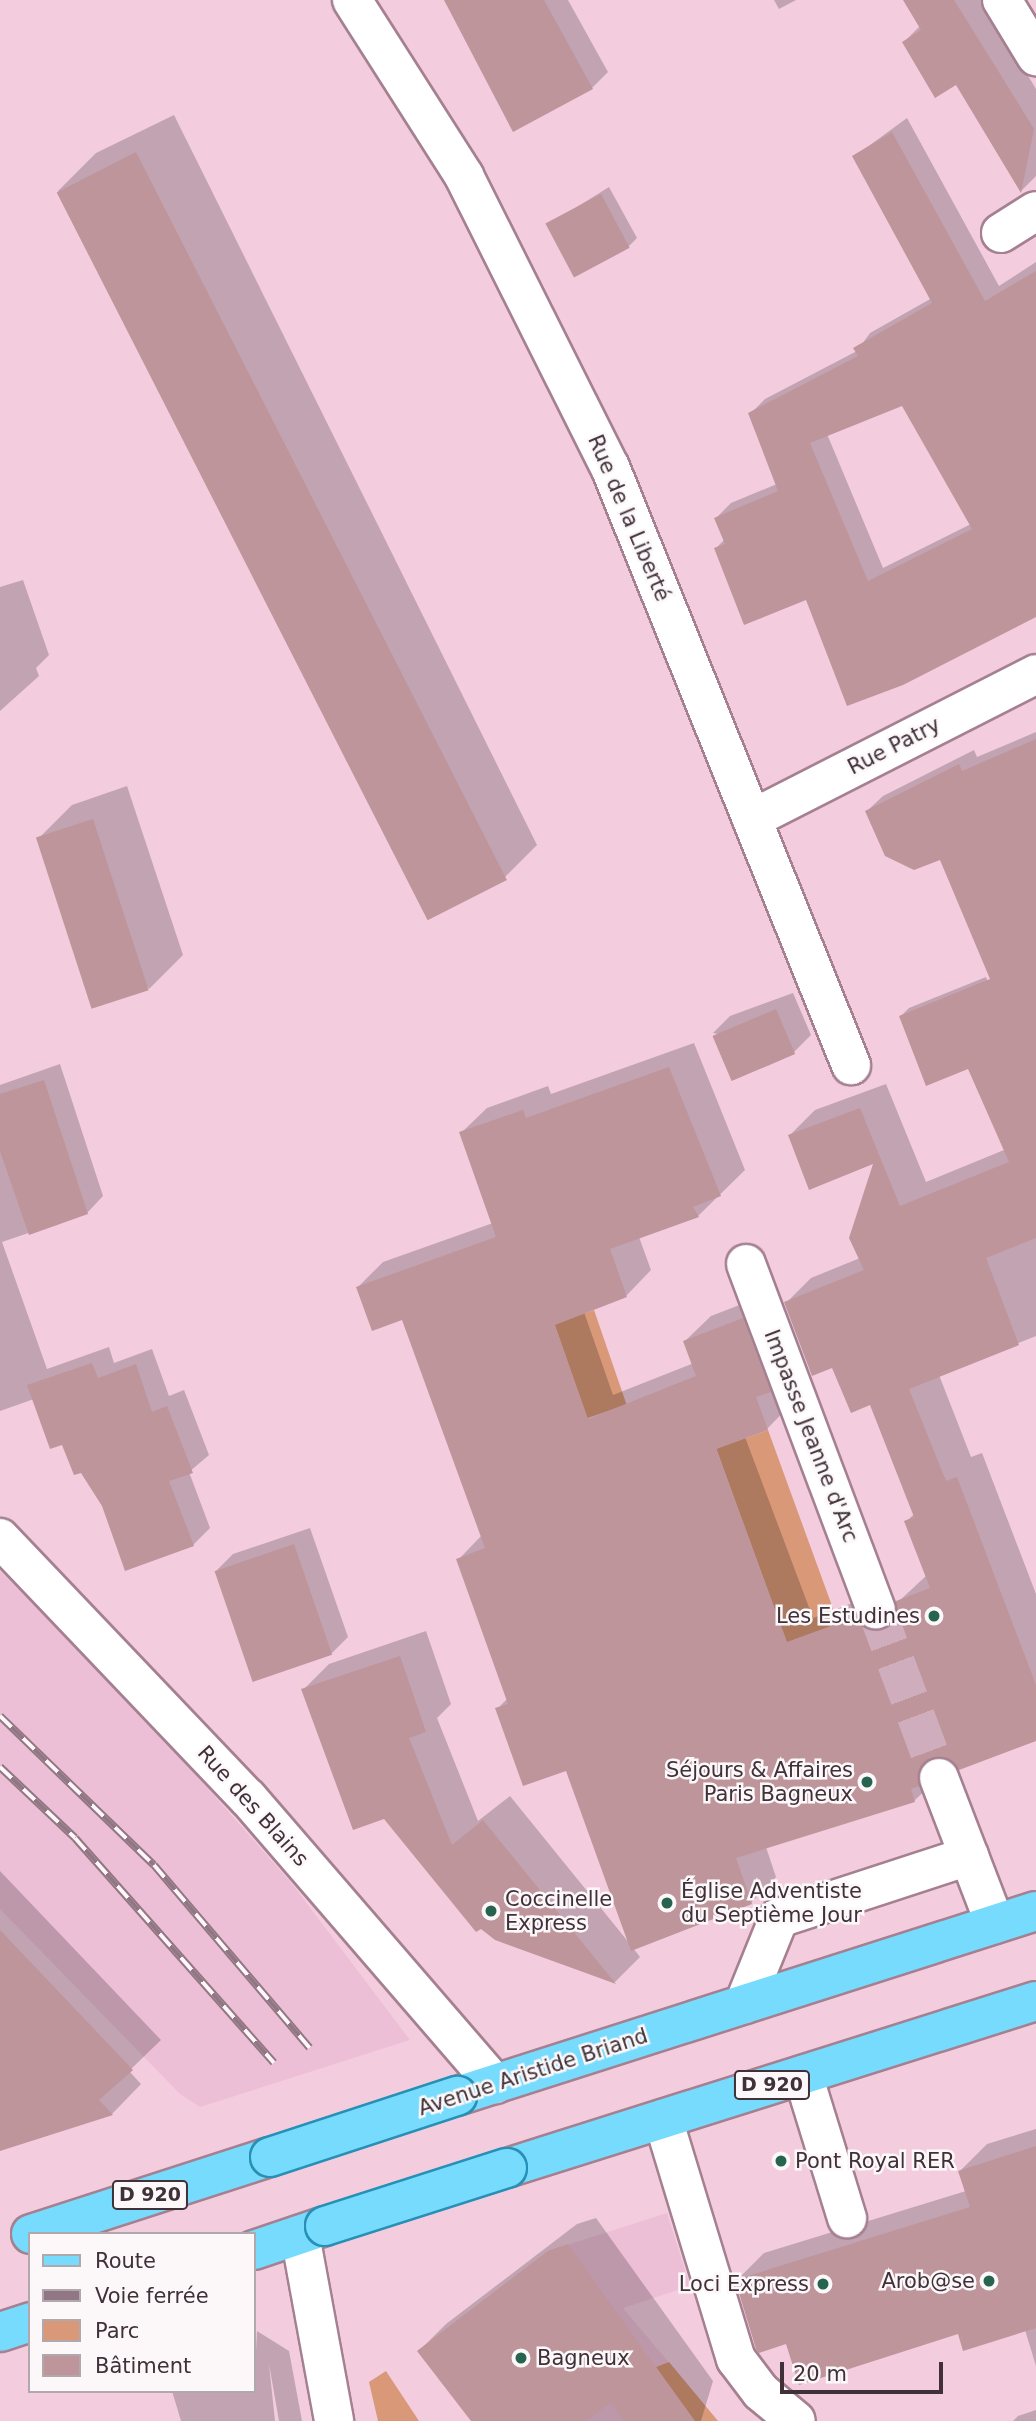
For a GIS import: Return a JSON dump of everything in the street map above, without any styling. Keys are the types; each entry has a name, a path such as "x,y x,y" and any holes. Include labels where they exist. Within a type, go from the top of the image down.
{"main road":[{"name":"Avenue Aristide Briand","path":"36,2232 1036,1911"},
{"name":"D 920","path":"256,2249 1036,2001"},
{"name":"Avenue Aristide Briand","path":"0,2244 28,2235"},
{"path":"0,2332 28,2323"}],"street":[{"name":"Rue de la Liberté","path":"352,0 464,176 604,455 850,1065"},
{"path":"1002,0 1036,56"},
{"path":"1001,233 1036,211"},
{"name":"Rue Patry","path":"752,819 1036,674"},
{"name":"Impasse Jeanne d'Arc","path":"746,1264 876,1609"},
{"name":"Rue des Blains","path":"0,1538 248,1798 495,2084"},
{"path":"939,1778 995,1924"},
{"path":"744,2004 779,1918 969,1856"},
{"path":"803,2075 847,2218"},
{"path":"663,2119 736,2359 761,2392 796,2421"},
{"path":"313,2230 334,2421"}],"shaded area":[{"path":"0,1571 111,1679 293,1885 410,2040 200,2107 180,2094 0,1909"},
{"name":"Bagneux","path":"667,2213 690,2286 623,2308 718,2421 471,2421 417,2351 548,2251"}],"green space":[{"path":"594,1310 627,1405 587,1418 554,1324"},
{"path":"768,1430 838,1624 787,1642 716,1449"},
{"path":"669,2362 718,2421 683,2421 656,2367"},
{"path":"386,2371 419,2421 378,2421 369,2382"}],"building":[{"path":"444,0 544,0 593,89 513,132"},
{"path":"903,0 954,0 1034,129 1021,193 956,85 935,98 902,42 921,30"},
{"path":"892,132 985,301 1036,271 1036,617 903,685 847,706 806,600 744,625 714,548 725,544 714,518 778,491 748,413 858,356 853,348 932,303 852,156","holes":["902,406 972,529 868,581 810,443"]},
{"path":"136,152 507,880 428,920 57,192"},
{"path":"601,194 630,248 574,277 545,224"},
{"path":"1036,739 1036,1238 986,1258 1019,1345 909,1389 946,1481 957,1477 1036,1685 1036,1741 959,1770 943,1757 931,1758 918,1774 919,1786 911,1789 915,1802 736,1858 752,1904 631,1951 566,1771 523,1786 495,1708 508,1704 456,1559 485,1548 402,1320 372,1331 356,1287 496,1237 459,1132 523,1110 526,1118 669,1067 721,1196 693,1207 699,1217 610,1249 627,1297 555,1325 588,1419 696,1376 683,1341 743,1318 771,1392 756,1397 768,1430 716,1449 787,1642 856,1617 872,1630 892,1623 896,1601 930,1588 904,1521 914,1517 870,1405 851,1413 832,1368 812,1376 784,1302 864,1270 849,1238 873,1164 809,1190 788,1135 860,1108 900,1206 1009,1162 968,1069 926,1086 899,1016 990,979 940,860 914,870 885,856 865,811 959,764 962,771"},
{"path":"93,819 149,990 92,1009 36,838"},
{"path":"776,1009 795,1054 732,1081 712,1036"},
{"path":"44,1080 88,1214 29,1235 0,1151 0,1094"},
{"path":"92,1363 98,1378 136,1364 152,1412 167,1406 193,1473 169,1481 194,1546 125,1571 102,1506 81,1473 74,1475 62,1445 50,1449 27,1385"},
{"path":"294,1544 332,1655 253,1682 215,1571"},
{"path":"400,1656 426,1732 409,1738 452,1845 483,1820 616,1984 495,1940 481,1929 476,1932 384,1819 353,1830 301,1689"},
{"path":"0,1930 133,2070 99,2100 113,2115 0,2151"},
{"path":"1036,2146 1036,2328 963,2351 958,2334 799,2385 786,2344 759,2353 756,2349 735,2280 970,2207 958,2171"},
{"name":"Bagneux","path":"568,2244 695,2421 624,2421 610,2403 586,2421 471,2421 417,2351 548,2251"}],"tunnel":[{"path":"876,1609 939,1778"}],"railway":[{"path":"0,1716 154,1865 310,2048"},
{"path":"0,1767 75,1838 274,2063"}],"place":[{"name":"Les Estudines","path":"934,1616"},
{"name":"Séjours & Affaires Paris Bagneux","path":"867,1782"},
{"name":"Église Adventiste du Septième Jour","path":"667,1903"},
{"name":"Coccinelle Express","path":"491,1911"},
{"name":"Pont Royal RER","path":"781,2161"},
{"name":"Arob@se","path":"989,2281"},
{"name":"Loci Express","path":"823,2284"},
{"name":"Bagneux","path":"521,2358"}]}
